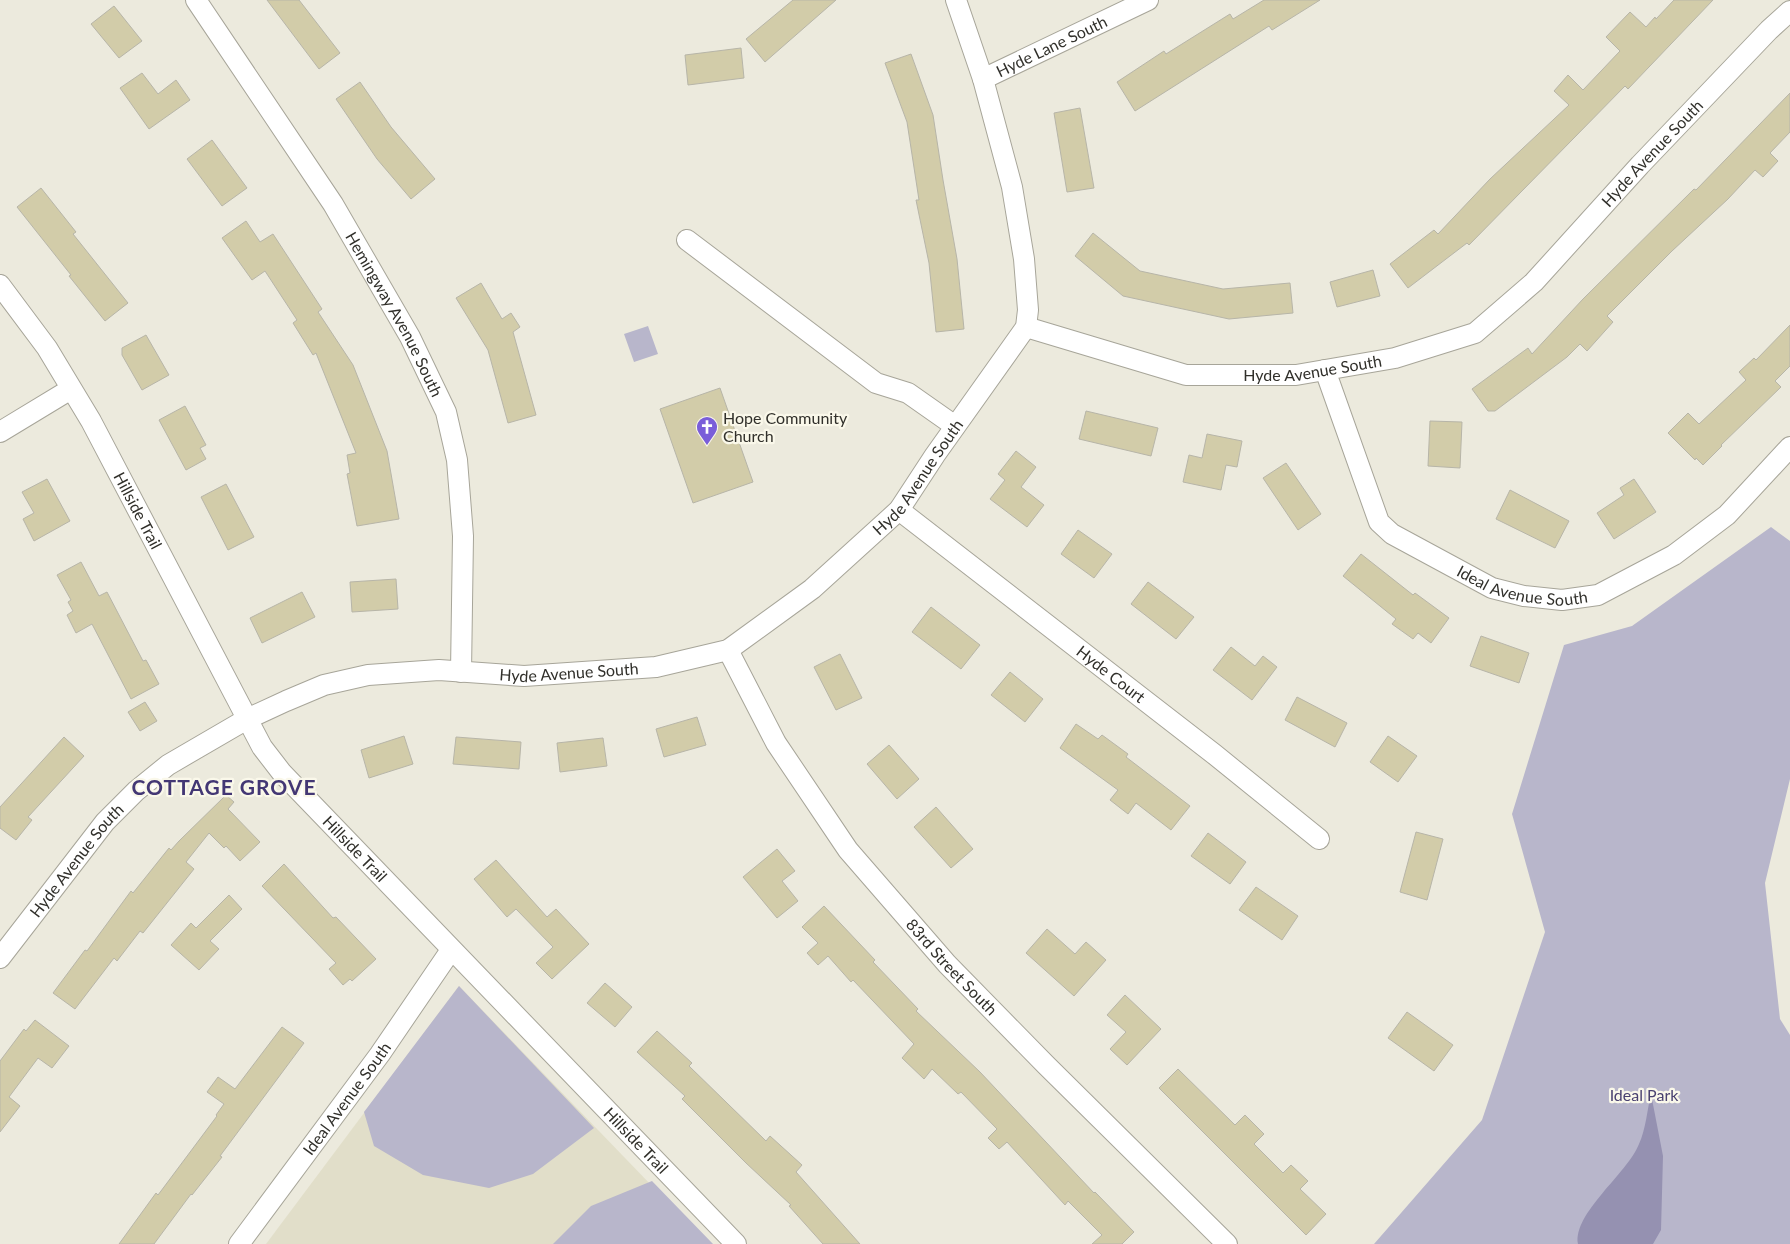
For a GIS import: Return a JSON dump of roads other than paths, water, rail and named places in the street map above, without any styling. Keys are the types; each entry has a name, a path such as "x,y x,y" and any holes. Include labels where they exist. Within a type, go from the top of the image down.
{"street":[{"name":"Hemingway Avenue South","path":"196,0 333,204 410,337 446,412 457,460 463,536 462,672"},
{"path":"956,0 983,79 1012,187 1024,259 1028,310 1026,327"},
{"name":"Hyde Lane South","path":"983,79 1148,0"},
{"name":"Hyde Avenue South","path":"0,958 105,822 136,791 168,765 247,719 286,701 324,685 368,675 438,670 524,676 656,667 728,650 812,589 899,510 955,426 1026,327 1186,375 1296,375 1395,358 1476,333 1534,282 1640,164 1769,30 1790,11"},
{"path":"687,240 876,383 908,393 955,426"},
{"name":"Hillside Trail","path":"0,285 47,348 91,421 262,747 282,773 736,1244"},
{"name":"Ideal Avenue South","path":"1324,370 1379,522 1392,534 1492,588 1524,596 1562,600 1598,595 1665,559 1727,515 1790,447"},
{"path":"0,432 72,389"},
{"name":"Hyde Court","path":"899,510 1214,754 1319,840"},
{"name":"83rd Street South","path":"728,650 776,743 848,850 947,964 1227,1244"},
{"name":"Ideal Avenue South","path":"239,1244 380,1054 451,950"}],"place":[{"name":"Hope Community Church","path":"707,446"}],"district":[{"name":"COTTAGE GROVE","path":"224,788"}],"park label":[{"name":"Ideal Park","path":"1644,1095"}]}
